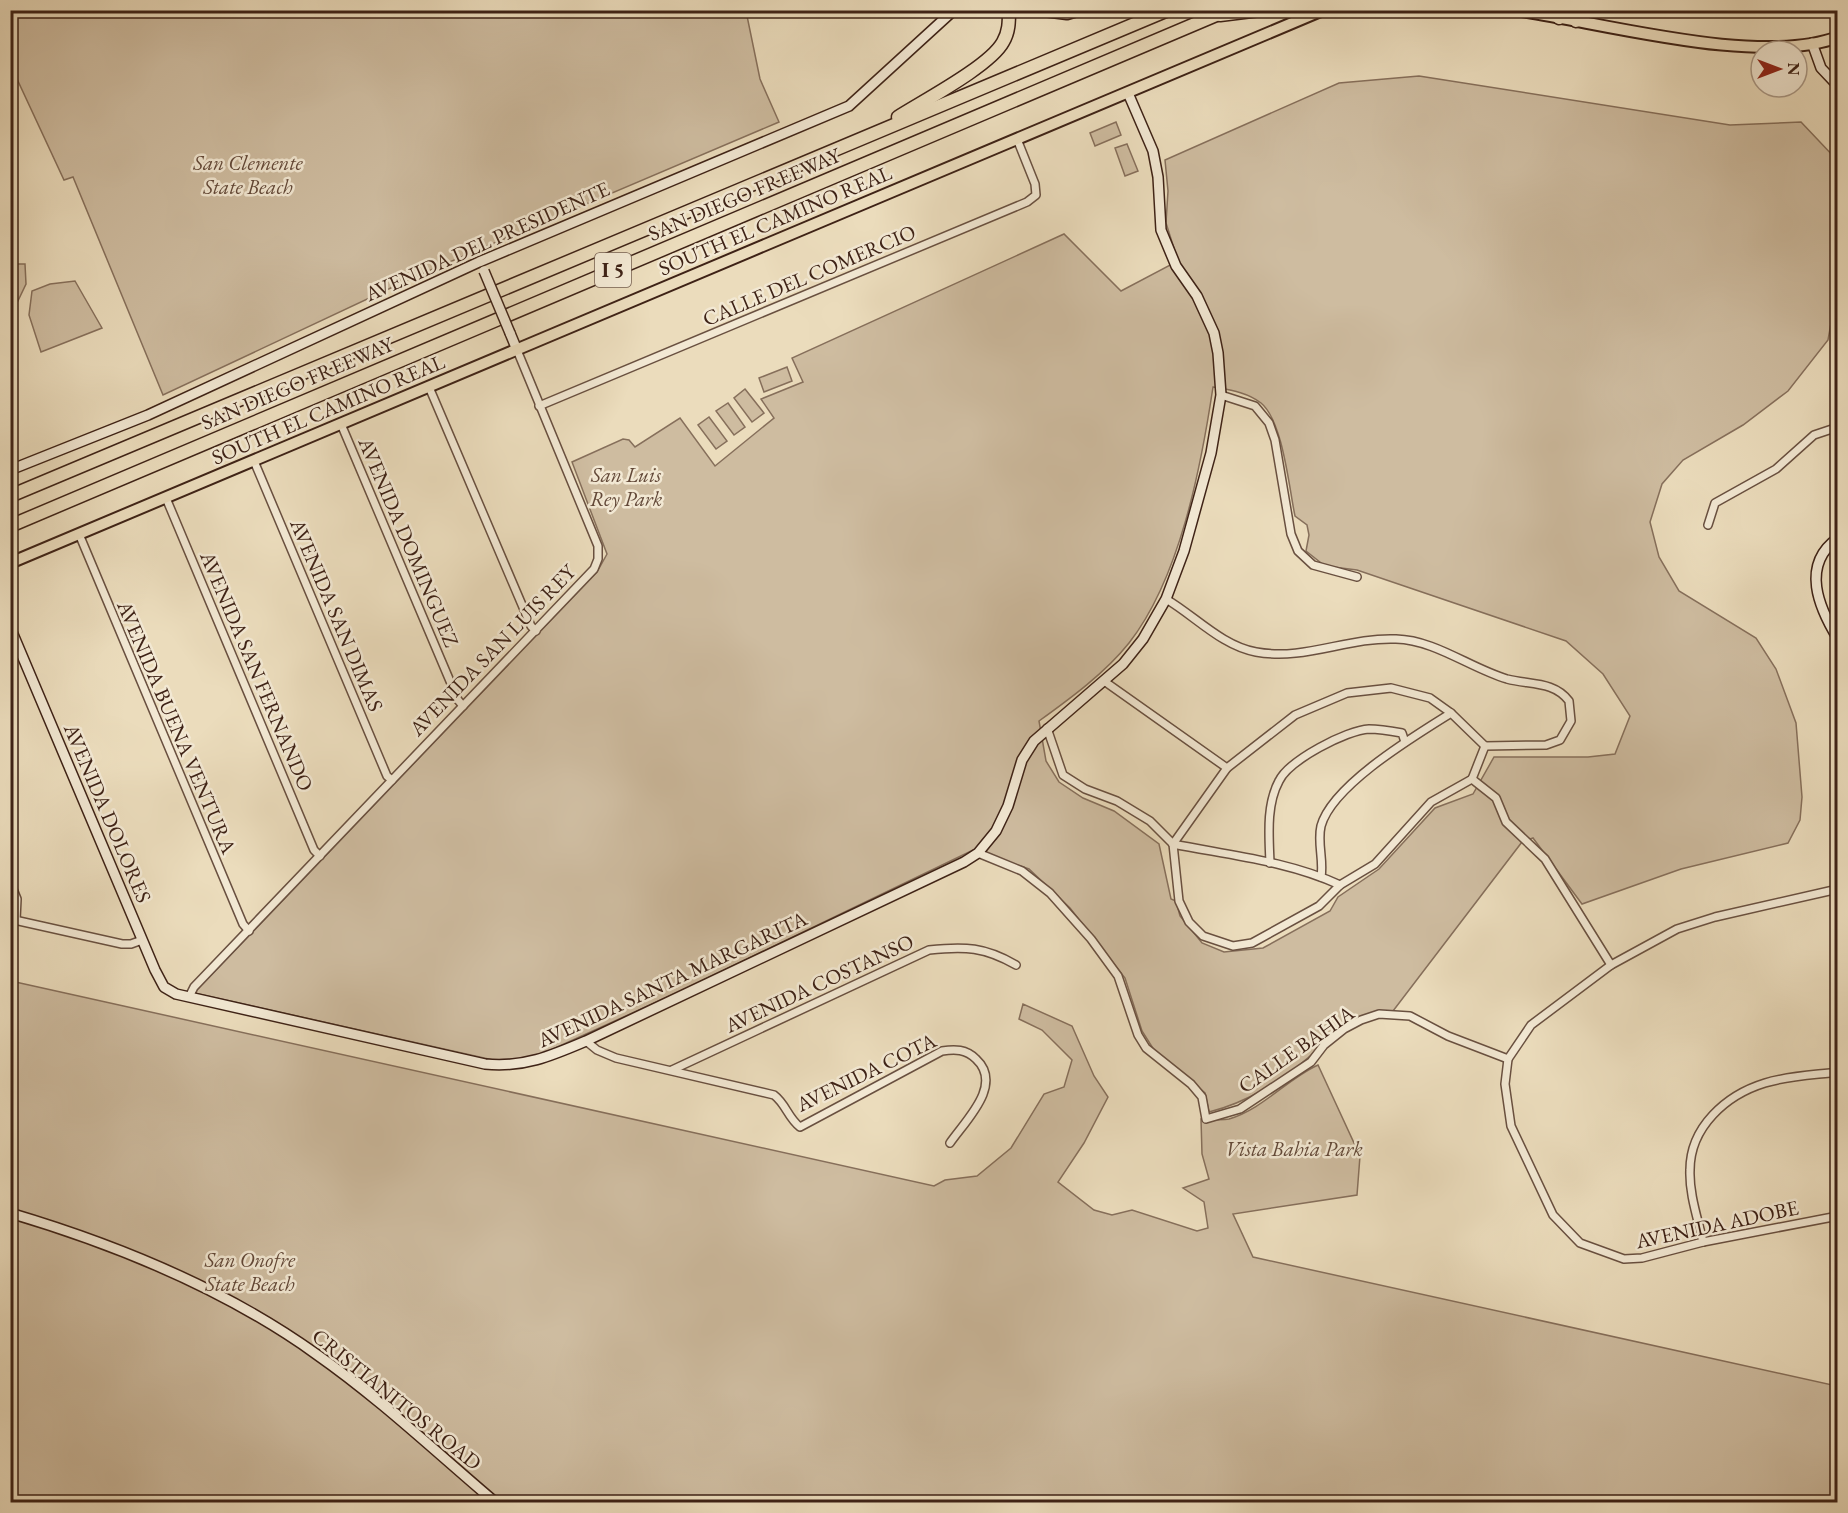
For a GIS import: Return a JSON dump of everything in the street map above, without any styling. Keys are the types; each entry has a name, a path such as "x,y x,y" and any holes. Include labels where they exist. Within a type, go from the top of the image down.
{"highway":[{"path":"869,135 980,64 1003,44 1010,26 1010,10"},
{"path":"1044,10 1067,13 1077,10"},
{"name":"SAN DIEGO FREEWAY","path":"10,496 1168,10"},
{"name":"SAN DIEGO FREEWAY","path":"10,526 1222,13 1260,10"}],"main road":[{"name":"SOUTH EL CAMINO REAL","path":"10,563 1323,10"},
{"path":"1515,10 1577,16 1701,42 1754,46 1812,43 1838,37"}],"street":[{"name":"AVENIDA DEL PRESIDENTE","path":"10,470 148,415 849,106 954,10"},
{"path":"1812,43 1821,68 1838,86"},
{"name":"AVENIDA SANTA MARGARITA","path":"189,997 485,1064 507,1066 528,1064 586,1041 964,862 978,853 996,831 1008,806 1022,760 1047,728 1123,664 1143,639 1166,599 1184,551 1211,453 1221,395 1214,333 1197,296 1176,266 1161,230 1158,177 1153,151 1128,93"},
{"name":"CALLE DEL COMERCIO","path":"539,406 1027,202 1036,195 1035,184 1017,140"},
{"name":"AVENIDA SAN LUIS REY","path":"189,997 194,987 594,569 598,559 598,546 482,267"},
{"path":"429,387 531,626 536,631"},
{"path":"1221,395 1255,406 1269,423 1275,440 1291,534 1298,552 1313,565 1357,577"},
{"name":"AVENIDA DOMINGUEZ","path":"341,424 458,700 463,706"},
{"path":"1708,525 1715,503 1776,469 1814,435 1838,427"},
{"name":"AVENIDA SAN DIMAS","path":"254,461 387,776 392,780"},
{"name":"AVENIDA SAN FERNANDO","path":"166,498 314,850 320,856"},
{"name":"AVENIDA BUENA VENTURA","path":"79,534 238,913 249,931"},
{"path":"1838,538 1823,554 1816,574 1815,586 1824,616 1838,639"},
{"path":"1166,599 1216,634 1253,652 1280,656 1308,654 1365,639 1398,639 1429,646 1509,679 1556,688 1569,701 1571,722 1560,740 1546,745 1485,746 1451,713 1430,698 1391,688 1347,693 1294,715 1227,768 1173,844 1179,901 1190,922 1203,936 1225,945 1244,945 1319,906 1340,885 1375,864 1431,802 1472,779 1485,746"},
{"name":"AVENIDA DOLORES","path":"10,627 164,987 172,993 189,997"},
{"path":"1104,681 1227,768"},
{"path":"1321,877 1321,826 1334,804 1350,785 1406,742 1451,713"},
{"path":"1047,728 1063,775 1085,789 1117,801 1150,821 1173,844 1270,863 1321,877 1340,885"},
{"path":"1270,863 1269,814 1279,780 1292,766 1314,750 1367,729 1402,733 1406,742"},
{"path":"1472,779 1496,798 1506,822 1545,859 1611,965"},
{"name":"CALLE BAHIA","path":"978,853 1022,871 1050,893 1091,939 1118,976 1138,1035 1146,1048 1191,1084 1202,1097 1206,1119 1240,1109 1311,1062 1324,1045 1344,1029 1379,1014 1410,1016 1448,1036 1508,1059"},
{"path":"10,882 17,899 13,920 122,944 142,940"},
{"name":"AVENIDA ADOBE","path":"1838,889 1715,917 1677,929 1611,965 1531,1025 1508,1059 1505,1084 1511,1125 1553,1215 1580,1243 1624,1259 1642,1258 1703,1242 1838,1216"},
{"name":"AVENIDA COSTANSO","path":"672,1070 929,950 951,947 992,951 1016,965"},
{"name":"AVENIDA COTA","path":"586,1041 597,1050 616,1058 774,1095 783,1102 793,1122 800,1127 942,1051 956,1049 967,1052 977,1060 987,1081 984,1094 950,1143"},
{"path":"1703,1242 1689,1166 1693,1145 1704,1124 1716,1110 1756,1086 1838,1072"},
{"name":"CRISTIANITOS ROAD","path":"10,1213 66,1230 153,1263 254,1315 315,1352 495,1503"}],"green space":[{"name":"San Clemente State Beach","path":"10,11 746,11 760,79 779,122 412,278 163,395 73,177 64,180 11,66"},
{"name":"San Luis Rey Park","path":"1419,76 1730,125 1801,122 1837,160 1837,290 1828,340 1788,391 1743,425 1683,460 1662,484 1650,522 1659,557 1679,591 1756,638 1776,669 1796,723 1802,797 1800,820 1788,843 1681,869 1582,904 1533,838 1522,842 1393,1011 1369,1014 1346,1022 1299,1065 1275,1082 1250,1097 1209,1112 1205,1093 1154,1050 1142,1031 1125,978 1070,908 1029,869 973,850 683,990 532,1058 493,1060 194,993 597,572 607,554 572,462 623,439 629,440 635,447 680,418 715,466 774,418 761,399 803,382 792,358 1064,234 1121,291 1178,261 1166,223 1168,191 1165,160 1339,83","holes":["1213,387 1250,396 1269,412 1280,439 1295,516 1307,525 1309,535 1306,551 1325,566 1357,570 1566,641 1603,674 1630,716 1615,754 1588,757 1494,757 1473,794 1435,808 1379,869 1338,897 1330,911 1263,948 1224,952 1202,943 1180,916 1176,901 1171,899 1159,844 1114,811 1083,798 1059,782 1046,761 1039,721 1109,665 1129,643 1147,617 1162,587 1186,521 1202,452"]},
{"path":"1116,122 1121,135 1095,146 1090,133"},
{"path":"1127,144 1138,171 1125,176 1115,148"},
{"path":"11,264 25,264 26,284 16,305 11,307"},
{"path":"75,281 102,328 41,352 29,315 32,291 50,284"},
{"path":"787,367 792,381 764,392 759,378"},
{"path":"745,389 764,413 752,422 734,398"},
{"path":"728,403 745,427 734,435 716,411"},
{"path":"709,417 727,441 716,449 698,425"},
{"name":"San Onofre State Beach","path":"11,981 934,1186 945,1180 977,1176 1011,1148 1044,1094 1064,1087 1072,1060 1042,1030 1019,1019 1023,1004 1072,1026 1094,1076 1108,1097 1084,1143 1058,1182 1094,1210 1112,1215 1132,1210 1197,1231 1208,1228 1204,1202 1183,1188 1209,1179 1202,1154 1201,1119 1226,1120 1241,1114 1318,1065 1360,1156 1357,1195 1233,1214 1253,1257 1837,1386 1837,1502 11,1502"}],"park label":[{"name":"Vista Bahia Park","path":"1294,1148"}]}
